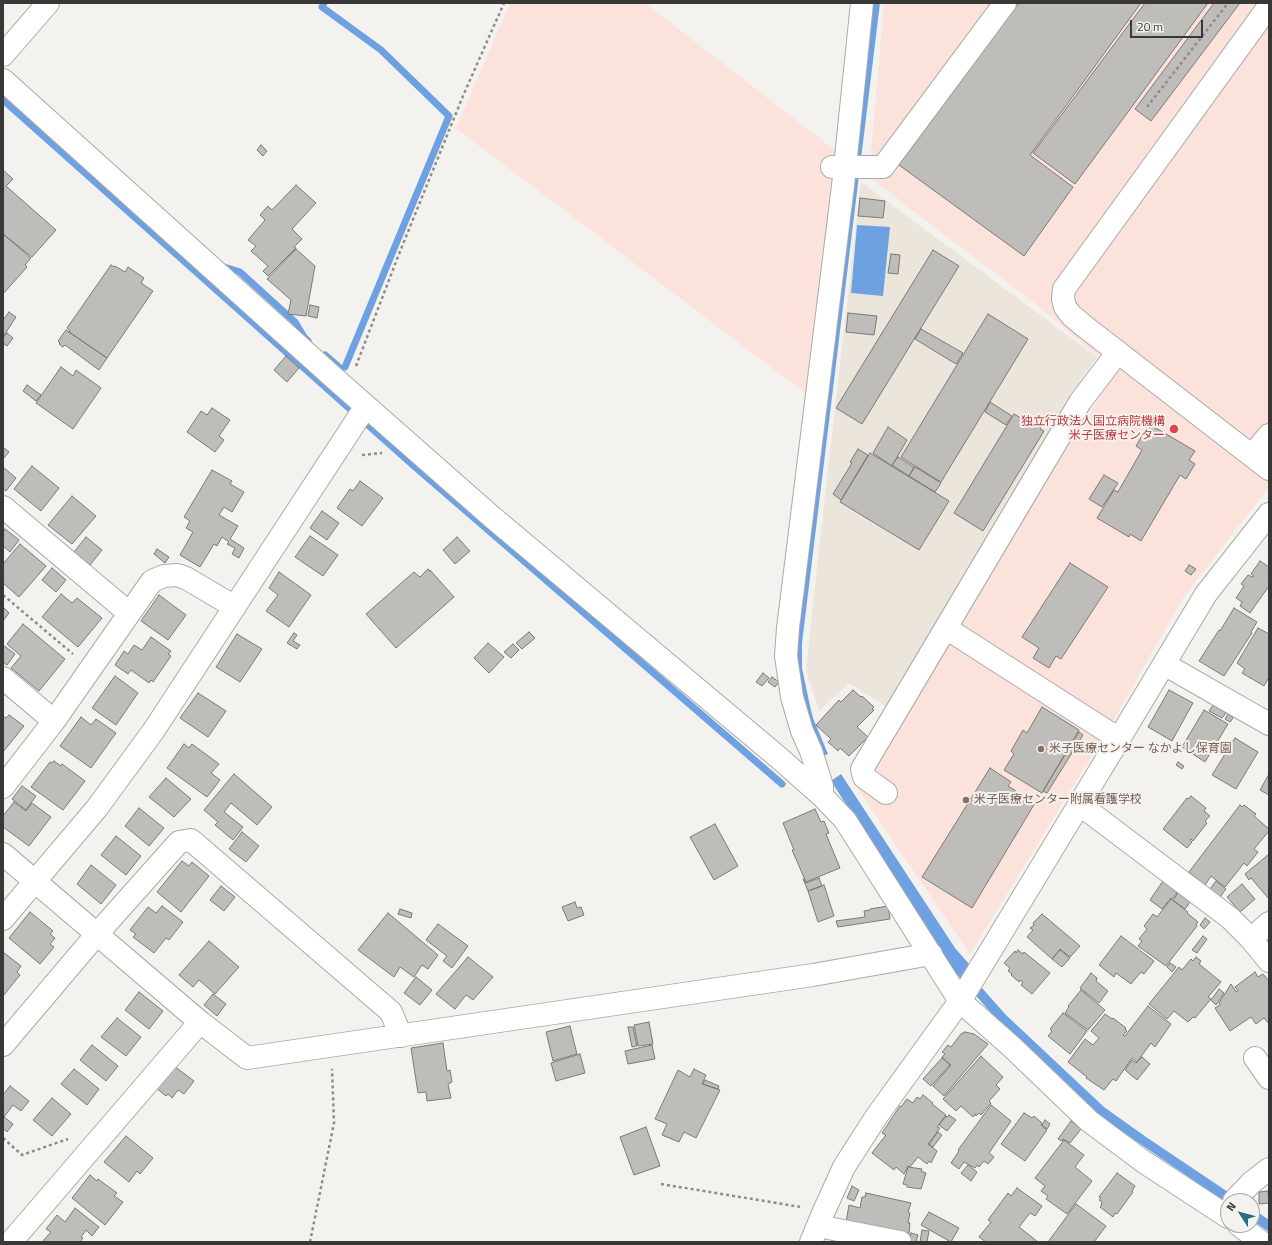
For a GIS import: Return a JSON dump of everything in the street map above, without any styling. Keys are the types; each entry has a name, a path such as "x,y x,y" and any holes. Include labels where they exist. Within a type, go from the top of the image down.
{"street":[{"path":"3,55 48,3"},
{"path":"822,796 822,786 811,751 802,731 792,697 786,656 788,628 847,167 862,3"},
{"path":"847,167 883,167 1005,3"},
{"path":"1269,6 1064,289 1063,299 1065,307 1071,315 1269,469"},
{"path":"3,80 492,517 772,752 822,796 845,820 960,1000 1013,1048 1089,1121 1144,1162 1220,1207"},
{"path":"886,793 864,777 862,769 1080,402 1118,352"},
{"path":"3,919 97,808 154,730 366,406"},
{"path":"1252,455 1269,435"},
{"path":"3,507 129,613"},
{"path":"900,1242 818,1226 844,1168 876,1117 960,1000 979,970 1120,739 1206,594 1269,514"},
{"path":"3,787 54,721 152,581 164,576 177,575 186,578 235,607"},
{"path":"946,628 1120,739"},
{"path":"1164,664 1269,724"},
{"path":"3,678 54,721"},
{"path":"1079,804 1230,918 1251,938 1269,961"},
{"path":"3,1045 97,934 179,842 191,840 391,1012 401,1036"},
{"path":"3,854 200,1022 247,1058 401,1036 552,1012 813,975 931,954"},
{"path":"1251,938 1269,923"},
{"path":"11,1242 200,1022"},
{"path":"1255,1058 1269,1078"},
{"path":"1244,1193 1251,1184 1269,1170"},
{"path":"1251,1233 1261,1242"}],"path":[{"path":"347,388 463,96 504,3"},
{"path":"1147,107 1228,3"},
{"path":"369,451 373,454"},
{"path":"357,456 386,453"},
{"path":"3,595 90,669"},
{"path":"310,1242 334,1124 332,1046"},
{"path":"3,1138 22,1155 75,1137"},
{"path":"661,1184 818,1226"}],"shaded area":[{"path":"510,3 645,3 841,155 813,399 456,128"},
{"name":"独立行政法人国立病院機構 米子医療センター","path":"884,3 1269,3 1269,487 1183,598 1112,723 970,954 858,789 982,578 1117,372 1033,302 869,177"},
{"path":"861,182 1097,357 1067,399 986,547 888,708 849,683 819,711 806,671"}],"water":[{"path":"866,3 880,3 802,643 802,668 810,706 813,718 828,754 819,758 790,652"},
{"path":"857,225 890,227 883,296 851,293"},
{"path":"841,774 955,948 969,964 982,988 1006,1015 1104,1107 1230,1193 1220,1193 1220,1199 1095,1113 993,1015 954,971 831,781"},
{"path":"1260,1214 1269,1220 1269,1232 1260,1226"}],"building":[{"path":"1019,3 1141,3 1030,155 1073,187 1024,256 899,165"},
{"path":"1145,3 1208,3 1075,184 1033,153"},
{"path":"1214,3 1240,3 1151,121 1135,109"},
{"path":"261,145 267,151 263,156 257,150"},
{"path":"3,170 13,179 6,186 56,230 32,257 3,234"},
{"path":"296,185 316,203 292,229 302,239 294,247 296,248 268,276 263,271 268,266 251,251 256,246 248,240 265,220 260,215 268,206 272,210"},
{"path":"860,198 885,201 883,218 858,216"},
{"path":"3,234 31,258 25,265 27,267 3,294"},
{"path":"296,249 315,266 306,316 288,314 291,300 267,279"},
{"path":"933,250 959,266 862,424 836,408"},
{"path":"891,254 900,255 898,274 888,273"},
{"path":"111,265 125,272 128,267 144,278 141,283 153,291 107,358 69,332 70,331 67,328"},
{"path":"310,305 319,307 317,318 308,316"},
{"path":"9,312 16,317 3,337 3,320"},
{"path":"848,313 877,316 874,335 846,332"},
{"path":"988,314 1028,339 941,482 901,457"},
{"path":"921,329 963,353 956,364 915,339"},
{"path":"66,330 107,358 99,370 65,345 63,347 59,344 60,343 58,341"},
{"path":"7,333 13,338 7,346 3,343 3,338"},
{"path":"286,356 299,368 287,382 274,370"},
{"path":"61,367 73,376 76,370 101,388 73,429 36,403"},
{"path":"27,385 41,395 36,401 23,391"},
{"path":"990,402 1012,416 1006,425 985,412"},
{"path":"212,408 230,420 219,436 224,440 215,452 187,432 201,411 207,415"},
{"path":"1014,414 1026,421 1027,419 1041,427 1040,429 1044,431 983,531 954,513"},
{"path":"1149,424 1195,451 1189,460 1195,464 1186,479 1180,475 1141,541 1130,534 1129,537 1097,518 1114,490 1118,492 1142,450 1136,446"},
{"path":"888,427 907,440 892,466 873,453"},
{"path":"3,447 9,452 3,459"},
{"path":"858,449 868,455 841,500 833,494 852,463 850,462"},
{"path":"870,453 949,501 919,550 840,502"},
{"path":"898,457 914,467 909,476 892,465"},
{"path":"32,466 59,488 41,511 14,489"},
{"path":"3,467 16,478 6,491 3,489"},
{"path":"915,467 941,483 935,492 909,476"},
{"path":"212,470 232,481 230,484 244,492 232,512 224,507 219,515 238,526 230,539 244,548 239,558 232,554 235,548 227,544 229,542 222,537 217,546 214,544 200,567 180,555 193,532 186,528 190,521 184,517"},
{"path":"1104,475 1118,483 1102,507 1089,499"},
{"path":"360,481 383,498 362,526 337,508 350,489 353,491"},
{"path":"72,496 96,516 72,544 48,525"},
{"path":"322,511 339,523 327,540 310,528"},
{"path":"5,529 19,540 10,552 3,546 3,532"},
{"path":"310,536 338,555 323,576 295,557"},
{"path":"86,537 102,550 90,565 74,552"},
{"path":"457,537 470,551 455,564 443,550"},
{"path":"20,544 46,566 19,597 3,583 3,564"},
{"path":"157,549 169,557 165,563 154,554"},
{"path":"1260,561 1269,567 1269,586 1250,613 1240,606 1242,602 1236,598 1244,586 1241,584 1248,575 1252,577 1254,576 1251,574"},
{"path":"1070,563 1108,587 1061,659 1056,656 1049,668 1033,658 1039,648 1022,637"},
{"path":"1189,565 1196,569 1191,575 1185,571"},
{"path":"52,568 66,580 56,592 42,580"},
{"path":"428,569 454,597 396,648 366,614 414,572 420,577"},
{"path":"279,572 311,595 289,627 266,611 278,595 269,588"},
{"path":"61,594 72,603 77,598 102,618 78,647 42,617"},
{"path":"159,595 186,615 168,640 141,621"},
{"path":"3,607 9,613 3,621"},
{"path":"1234,608 1257,622 1251,632 1252,633 1224,676 1199,661"},
{"path":"23,624 65,659 39,691 11,668 21,656 7,644"},
{"path":"1258,628 1269,634 1269,677 1264,686 1242,673 1245,669 1237,663"},
{"path":"529,632 535,638 522,649 516,643"},
{"path":"294,633 297,635 293,641 300,645 297,649 287,643"},
{"path":"237,634 262,649 240,682 216,667"},
{"path":"151,637 171,651 168,654 171,656 153,682 151,680 149,683 131,670 128,674 115,665 124,651 128,654 134,645 142,650"},
{"path":"488,643 504,657 489,673 474,658"},
{"path":"513,644 519,650 511,658 504,652"},
{"path":"3,645 15,654 7,665 3,662"},
{"path":"763,673 769,678 762,686 756,682"},
{"path":"115,676 138,693 116,725 92,708"},
{"path":"772,677 779,682 775,687 768,682"},
{"path":"853,690 874,707 872,709 874,710 857,727 868,737 849,756 840,748 838,751 828,742 831,739 816,725 839,700 841,702"},
{"path":"1169,690 1193,703 1172,741 1148,727"},
{"path":"198,693 226,711 208,737 180,718"},
{"path":"1213,705 1226,713 1222,718 1209,711"},
{"path":"1042,707 1079,730 1042,793 1004,770 1014,754 1011,751 1023,730 1027,733"},
{"path":"1204,710 1228,724 1205,762 1182,747"},
{"path":"1228,714 1233,718 1230,722 1225,719"},
{"path":"9,715 24,726 3,752 3,716 6,718"},
{"path":"81,717 91,725 96,719 116,733 91,768 60,746"},
{"path":"1079,732 1083,735 1047,793 1043,791"},
{"path":"1235,738 1258,752 1236,789 1212,775"},
{"path":"184,744 189,748 192,744 219,764 211,773 220,780 207,797 167,768"},
{"path":"54,761 61,766 62,764 85,781 63,810 31,787 50,762 52,763"},
{"path":"1178,762 1184,766 1182,769 1176,765"},
{"path":"990,768 1011,782 1008,786 1035,803 972,908 922,877"},
{"path":"234,774 272,807 257,825 231,803 224,812 243,827 233,840 215,825 218,822 204,810"},
{"path":"1269,774 1269,795 1260,790"},
{"path":"166,778 191,799 174,817 149,797"},
{"path":"22,786 36,796 26,810 12,799"},
{"path":"1191,796 1206,808 1204,811 1210,816 1205,821 1207,823 1193,841 1191,839 1190,840 1192,842 1187,848 1163,829 1187,798 1188,799"},
{"path":"14,802 26,811 32,803 51,817 29,846 3,827 3,816"},
{"path":"1240,805 1242,807 1244,805 1256,814 1254,816 1269,829 1269,831 1254,849 1258,852 1247,866 1244,863 1225,887 1211,876 1205,885 1189,872"},
{"path":"139,808 164,828 149,846 125,826"},
{"path":"815,809 821,822 824,821 829,833 826,834 840,868 806,882 792,850 794,850 783,823"},
{"path":"715,824 738,866 714,880 690,837"},
{"path":"242,832 259,846 246,862 229,849"},
{"path":"116,836 141,856 126,875 101,855"},
{"path":"1269,854 1269,899 1251,878 1249,880 1245,874"},
{"path":"182,861 189,866 192,862 209,876 181,912 157,892"},
{"path":"91,865 116,885 101,904 77,884"},
{"path":"819,878 822,886 808,891 803,879 806,883"},
{"path":"1163,881 1177,893 1162,909 1150,900"},
{"path":"1216,881 1226,889 1220,897 1210,889"},
{"path":"1242,884 1255,899 1240,912 1227,897"},
{"path":"824,885 834,916 818,922 808,891"},
{"path":"221,886 235,897 224,911 210,900"},
{"path":"1178,893 1190,902 1185,909 1173,900"},
{"path":"1171,899 1198,922 1196,924 1197,926 1166,966 1138,946 1142,941 1139,939 1147,929 1144,926 1153,914 1157,917"},
{"path":"575,902 577,908 581,907 584,915 568,921 562,907"},
{"path":"162,906 183,922 169,940 166,938 154,953 133,937 136,934 130,930 148,907 156,913"},
{"path":"888,906 890,919 838,927 836,921 865,917 864,911"},
{"path":"400,909 412,913 411,918 398,914"},
{"path":"30,912 53,931 50,934 55,938 50,944 54,947 40,964 9,938"},
{"path":"388,913 438,955 428,969 422,965 414,977 400,967 394,977 358,950"},
{"path":"1042,914 1080,946 1070,957 1060,949 1052,959 1027,937 1033,930 1030,928 1034,925 1033,923"},
{"path":"1205,918 1210,922 1204,929 1200,925"},
{"path":"438,924 468,946 452,968 443,961 447,956 426,940"},
{"path":"1121,936 1154,961 1144,974 1141,972 1131,984 1116,973 1114,977 1099,965"},
{"path":"1203,936 1207,939 1197,953 1192,950"},
{"path":"209,941 239,967 215,994 199,980 193,987 179,975"},
{"path":"1018,950 1023,954 1024,952 1050,973 1032,994 1021,985 1023,982 1020,980 1019,982 1011,975 1012,974 1008,971 1010,968 1004,963 1015,951 1016,953"},
{"path":"1060,950 1070,958 1062,967 1052,959"},
{"path":"3,952 21,966 17,972 20,975 3,996"},
{"path":"468,957 493,977 473,1000 466,995 455,1009 436,994"},
{"path":"1196,957 1201,961 1199,964 1221,982 1208,997 1211,999 1195,1018 1193,1017 1188,1022 1174,1011 1167,1019 1149,1004 1179,967 1182,970 1191,959 1193,961"},
{"path":"1170,963 1176,967 1172,972 1167,967"},
{"path":"1255,972 1258,977 1263,974 1269,981 1269,1024 1264,1018 1256,1024 1251,1017 1230,1031 1215,1008 1220,1005 1219,1003 1231,984 1236,992 1238,991 1235,987"},
{"path":"1091,973 1097,978 1096,981 1108,991 1099,1003 1080,988"},
{"path":"416,977 432,990 420,1005 404,993"},
{"path":"1219,989 1224,993 1216,1005 1211,1000"},
{"path":"1081,990 1105,1010 1088,1030 1065,1013 1069,1007 1068,1006"},
{"path":"139,992 163,1011 149,1029 125,1010"},
{"path":"213,994 226,1004 217,1016 204,1005"},
{"path":"1148,1006 1171,1024 1155,1047 1151,1043 1137,1062 1132,1058 1116,1081 1113,1079 1104,1090 1086,1078 1087,1077 1068,1062 1085,1039 1093,1045 1099,1038 1091,1031 1105,1014 1126,1028 1125,1029 1127,1031 1123,1035 1125,1036"},
{"path":"1063,1013 1087,1031 1070,1054 1048,1036 1052,1031 1050,1029"},
{"path":"117,1018 141,1037 126,1056 101,1037"},
{"path":"649,1022 653,1044 638,1046 634,1025"},
{"path":"570,1026 577,1054 553,1061 546,1032"},
{"path":"628,1027 633,1027 637,1046 632,1047"},
{"path":"965,1032 974,1034 988,1044 944,1096 933,1086 951,1065 942,1057 945,1054 942,1052 948,1045 951,1047 961,1034"},
{"path":"443,1043 447,1071 450,1070 452,1082 448,1084 451,1098 427,1101 426,1092 418,1093 411,1048"},
{"path":"92,1045 118,1066 106,1081 80,1060"},
{"path":"652,1045 655,1059 628,1064 625,1051"},
{"path":"580,1054 585,1073 556,1081 551,1063"},
{"path":"981,1056 1003,1077 996,1085 1000,1089 989,1101 991,1103 981,1115 979,1113 976,1116 975,1114 973,1117 961,1106 956,1111 943,1099"},
{"path":"1142,1057 1150,1064 1137,1080 1125,1070 1132,1060 1136,1063"},
{"path":"942,1058 950,1065 931,1086 923,1079"},
{"path":"174,1066 194,1081 184,1094 178,1090 172,1098 168,1094 166,1096 156,1088"},
{"path":"74,1069 99,1089 87,1105 61,1084"},
{"path":"694,1069 706,1075 702,1084 720,1090 696,1138 684,1132 679,1142 662,1135 667,1124 655,1119 678,1070 690,1077"},
{"path":"705,1080 719,1086 718,1089 703,1084"},
{"path":"10,1086 29,1101 21,1111 13,1105 4,1117 13,1124 7,1132 3,1128 3,1095"},
{"path":"923,1095 946,1115 937,1127 940,1128 928,1144 937,1151 931,1163 929,1161 927,1164 918,1157 910,1167 908,1166 904,1174 896,1167 894,1170 872,1153 886,1135 882,1133 900,1106 901,1107 907,1099 913,1103 917,1097 920,1099"},
{"path":"52,1098 71,1114 52,1136 33,1120"},
{"path":"991,1105 1011,1121 989,1153 994,1157 988,1164 984,1161 979,1167 977,1165 975,1168 964,1162 959,1169 951,1163 959,1151 958,1150"},
{"path":"1024,1113 1032,1118 1034,1116 1047,1130 1025,1161 1001,1144"},
{"path":"949,1115 956,1120 947,1131 939,1125 946,1116 947,1117"},
{"path":"1045,1120 1050,1124 1047,1129 1042,1125"},
{"path":"1071,1121 1081,1129 1070,1143 1063,1139 1062,1141 1058,1139"},
{"path":"646,1127 660,1166 634,1175 620,1137"},
{"path":"938,1132 942,1135 933,1147 929,1144"},
{"path":"126,1136 153,1158 140,1174 137,1171 129,1182 104,1162"},
{"path":"1064,1140 1084,1155 1075,1167 1092,1181 1067,1214 1046,1199 1048,1196 1041,1191 1045,1186 1035,1178"},
{"path":"968,1165 977,1172 971,1181 961,1173"},
{"path":"908,1167 922,1169 921,1171 926,1173 921,1189 907,1187 907,1185 903,1184"},
{"path":"1117,1173 1135,1186 1132,1191 1133,1192 1117,1214 1115,1213 1113,1217 1100,1207 1102,1202 1099,1200 1101,1198 1099,1197"},
{"path":"90,1175 117,1193 114,1196 123,1202 105,1225 72,1198"},
{"path":"852,1186 859,1190 854,1201 847,1198"},
{"path":"1017,1188 1042,1206 1035,1216 1030,1213 1019,1227 1038,1242 986,1242 979,1237 991,1222 988,1220 1008,1193 1011,1196"},
{"path":"1268,1191 1269,1203 1260,1204 1259,1192"},
{"path":"866,1193 911,1203 908,1212 910,1213 908,1223 910,1223 909,1234 845,1228 849,1205 860,1208 862,1197 865,1197"},
{"path":"1076,1204 1106,1226 1094,1242 1048,1242"},
{"path":"75,1208 99,1227 92,1236 86,1230 81,1237 83,1238 80,1242 42,1242 51,1232 46,1229 57,1215 65,1222"},
{"path":"929,1212 959,1228 951,1242 921,1225"},
{"path":"922,1230 929,1231 927,1242 920,1242"},
{"path":"911,1233 918,1235 916,1242 909,1241"}],"waterway":[{"path":"324,3 322,7 381,50 449,116 345,367"},
{"path":"3,100 415,467 782,784"},
{"path":"221,266 240,272 295,322 308,341"},
{"path":"325,355 340,368"}],"place":[{"name":"独立行政法人国立病院機構 米子医療センター","path":"1174,429"},
{"name":"米子医療センター なかよし保育園","path":"1041,749"},
{"name":"米子医療センター附属看護学校","path":"966,800"}]}
